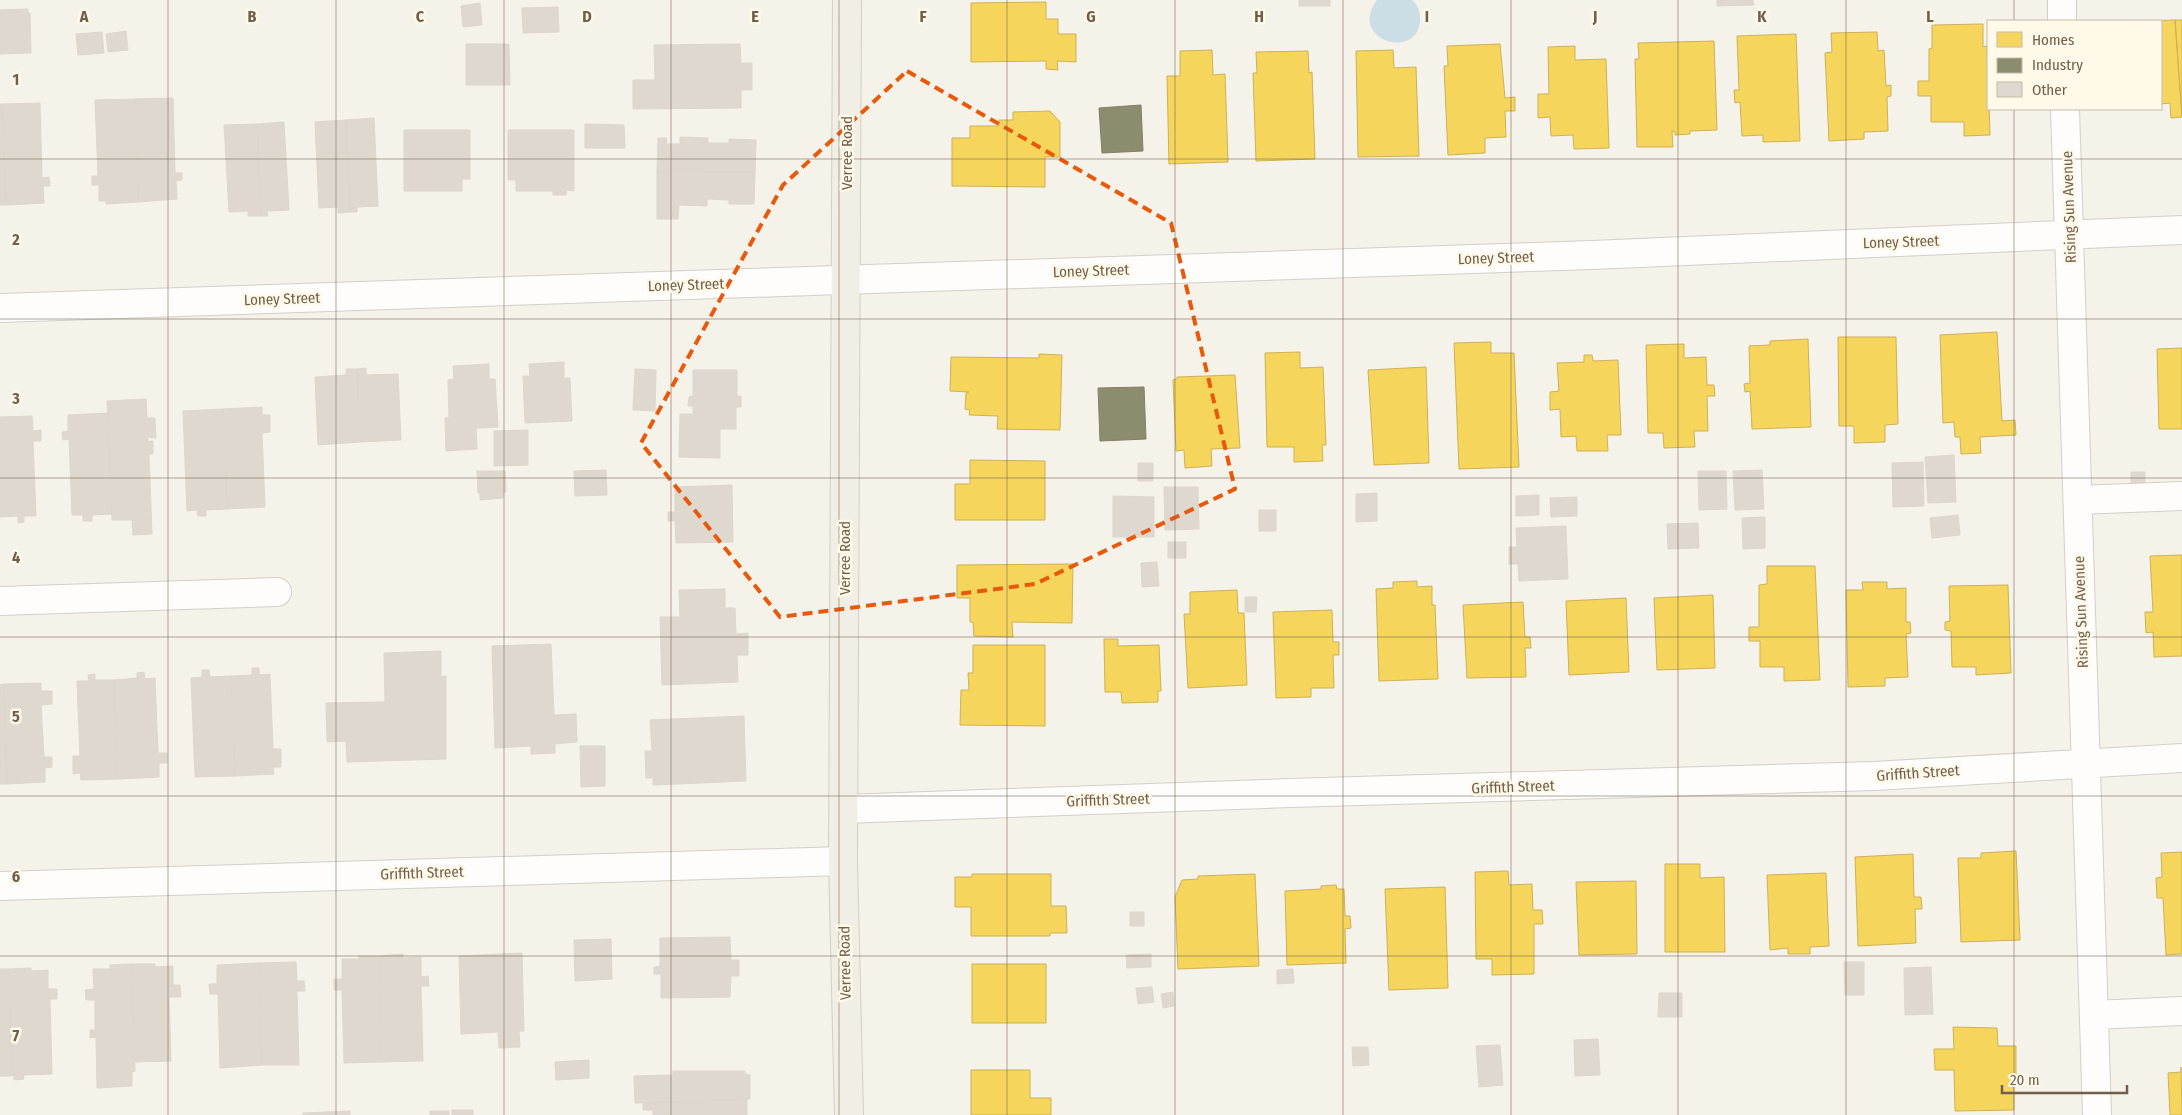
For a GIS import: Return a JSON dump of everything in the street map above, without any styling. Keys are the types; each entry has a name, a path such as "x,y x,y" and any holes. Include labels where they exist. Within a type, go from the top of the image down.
{"main road":[{"name":"Verree Road","path":"847,0 843,861 848,1115"}],"street":[{"path":"2062,0 2062,20"},
{"name":"Rising Sun Avenue","path":"2065,110 2097,1115"},
{"name":"Loney Street","path":"0,308 846,280 2182,230"},
{"path":"2078,500 2182,496"},
{"path":"0,601 277,592"},
{"name":"Griffith Street","path":"844,809 1874,776 2182,758"},
{"name":"Griffith Street","path":"0,886 843,861"},
{"path":"2094,1015 2182,1011"}],"highlighted area":[{"path":"907,71 1171,223 1235,489 1035,584 780,617 641,443 783,185"}],"shaded area":[{"path":"1377,0 1412,0 1418,7 1420,15 1416,33 1408,40 1397,42 1386,40 1377,35 1371,26 1370,14"}],"building: Homes":[{"path":"1046,2 1046,19 1058,19 1058,34 1076,34 1076,62 1057,61 1058,70 1046,69 1046,61 971,62 971,3"},
{"path":"2162,20 2175,20 2182,117 2171,118 2170,103 2162,104"},
{"path":"2175,20 2182,20 2182,117"},
{"path":"1983,24 1983,47 1987,46 1987,110 1989,110 1990,135 1964,136 1964,122 1931,122 1931,96 1918,96 1918,81 1929,81 1929,49 1932,48 1932,25"},
{"path":"1877,32 1878,51 1884,50 1886,86 1891,85 1891,96 1887,97 1888,131 1864,132 1864,139 1829,141 1825,53 1832,52 1831,33"},
{"path":"1796,34 1800,141 1763,142 1763,135 1742,136 1740,102 1735,103 1734,90 1739,90 1737,36"},
{"path":"1714,41 1717,130 1690,131 1690,134 1675,135 1675,132 1672,131 1673,147 1637,147 1635,59 1639,59 1638,43"},
{"path":"1500,44 1505,98 1515,97 1515,111 1505,111 1506,137 1485,138 1485,153 1448,155 1444,66 1448,66 1447,46"},
{"path":"1575,46 1575,60 1606,59 1609,148 1574,149 1573,135 1551,136 1550,117 1538,118 1538,94 1549,94 1548,47"},
{"path":"1212,50 1213,75 1225,74 1228,162 1169,164 1167,76 1180,76 1180,51"},
{"path":"1393,50 1394,68 1416,67 1419,156 1358,157 1356,51"},
{"path":"1308,51 1309,73 1312,72 1315,159 1256,161 1253,73 1257,73 1256,52"},
{"path":"1050,111 1060,122 1060,157 1045,157 1045,187 952,186 952,138 970,138 970,126 999,126 999,120 1013,120 1013,112"},
{"path":"1997,332 2002,421 2015,420 2016,435 1980,437 1981,453 1961,454 1960,437 1955,437 1954,422 1943,423 1940,335"},
{"path":"1838,337 1896,337 1898,424 1885,425 1885,442 1854,443 1854,426 1839,426"},
{"path":"1808,339 1811,427 1752,429 1750,391 1745,392 1744,384 1750,383 1749,346 1770,345 1770,341"},
{"path":"1491,342 1491,353 1514,353 1519,467 1459,469 1454,343"},
{"path":"1684,344 1684,358 1706,357 1707,385 1714,385 1715,396 1707,396 1708,431 1694,431 1695,447 1664,448 1663,433 1648,433 1646,345"},
{"path":"2182,348 2182,429 2159,429 2157,349"},
{"path":"1300,352 1300,368 1323,367 1326,445 1322,445 1323,461 1294,462 1294,447 1267,447 1265,353"},
{"path":"1039,354 1062,355 1060,430 997,429 998,416 969,415 970,410 965,409 966,393 969,392 950,391 951,357 1039,358"},
{"path":"1584,355 1592,355 1593,361 1618,360 1621,435 1607,435 1608,451 1577,451 1576,436 1561,437 1560,409 1550,410 1550,392 1559,391 1557,363 1584,362"},
{"path":"1426,367 1429,463 1374,465 1368,370"},
{"path":"1235,375 1240,448 1211,449 1212,466 1185,468 1184,450 1176,451 1173,380 1177,379 1177,377"},
{"path":"970,460 1045,461 1045,520 955,520 955,484 970,484"},
{"path":"2182,555 2182,656 2154,657 2153,632 2146,633 2145,612 2153,612 2150,556"},
{"path":"1073,564 1072,623 1012,622 1013,637 974,636 973,622 970,622 970,598 957,598 957,565"},
{"path":"1767,566 1815,566 1820,680 1784,681 1784,667 1760,667 1760,641 1749,641 1749,627 1759,627 1759,585 1767,584"},
{"path":"1417,581 1417,587 1432,586 1432,605 1435,605 1438,679 1379,681 1376,589 1393,588 1393,582"},
{"path":"1862,582 1887,582 1887,589 1906,588 1906,622 1910,622 1911,633 1906,634 1908,677 1885,678 1885,686 1848,687 1846,590 1863,590"},
{"path":"2008,585 2011,673 1976,675 1976,667 1952,667 1951,631 1945,630 1945,622 1950,621 1949,586"},
{"path":"1237,590 1238,613 1244,613 1247,685 1188,688 1184,614 1190,614 1190,592"},
{"path":"1713,595 1715,668 1657,670 1654,598"},
{"path":"1626,598 1629,672 1569,675 1566,601"},
{"path":"1523,602 1525,637 1530,637 1531,648 1525,648 1526,677 1467,678 1463,605"},
{"path":"1332,610 1333,642 1339,642 1339,655 1333,655 1334,688 1311,688 1311,697 1276,698 1273,612"},
{"path":"1104,639 1118,639 1118,646 1159,645 1161,691 1158,691 1158,702 1122,703 1121,692 1105,692"},
{"path":"973,645 1045,645 1045,726 960,725 961,690 969,690 968,673 973,673"},
{"path":"2016,851 2020,940 1961,942 1958,858 1981,858 1981,853"},
{"path":"2182,852 2182,954 2166,955 2163,898 2157,898 2156,878 2162,877 2161,853"},
{"path":"1913,854 1914,897 1921,897 1922,909 1915,909 1916,943 1858,946 1855,857"},
{"path":"1665,864 1700,864 1700,878 1724,877 1725,952 1665,952"},
{"path":"1508,871 1509,885 1532,884 1533,910 1542,910 1543,924 1534,924 1534,974 1492,975 1492,959 1476,959 1475,872"},
{"path":"1826,873 1829,946 1810,947 1810,954 1788,954 1788,948 1770,950 1767,875"},
{"path":"972,874 1051,874 1051,906 1066,906 1067,933 1050,933 1050,936 971,936 971,907 955,907 955,877 972,877"},
{"path":"1255,874 1259,966 1178,969 1175,897 1182,880 1198,879 1198,876"},
{"path":"1636,881 1637,954 1579,955 1576,882"},
{"path":"1336,885 1337,889 1344,889 1345,916 1350,916 1351,928 1345,929 1346,963 1287,965 1285,891 1321,889 1321,886"},
{"path":"1445,887 1448,988 1389,990 1385,889"},
{"path":"972,964 1046,964 1046,1023 972,1023"},
{"path":"1953,1027 1997,1028 1998,1046 2016,1046 2014,1110 1955,1111 1954,1070 1935,1070 1934,1049 1954,1049"},
{"path":"2181,1067 2182,1115 2170,1115 2168,1073 2181,1072"},
{"path":"971,1070 1030,1070 1030,1098 1051,1098 1051,1115 971,1115"}],"building: Industry":[{"path":"1141,105 1143,151 1102,153 1099,108"},
{"path":"1144,387 1146,439 1100,441 1098,388"}],"building: Other":[{"path":"1299,0 1330,0 1330,6 1299,6"},
{"path":"1717,0 1753,0 1754,5 1717,6"},
{"path":"480,3 482,25 463,27 461,6"},
{"path":"558,7 559,32 523,33 522,8"},
{"path":"28,9 28,13 30,13 31,53 0,54 0,10"},
{"path":"126,31 128,50 108,52 106,34"},
{"path":"102,32 104,53 78,55 76,34"},
{"path":"466,44 509,44 510,85 466,85"},
{"path":"740,44 741,63 752,63 752,90 741,90 741,108 633,109 633,80 655,80 654,45"},
{"path":"173,98 175,173 182,173 182,180 176,181 177,199 138,202 135,99"},
{"path":"135,99 138,202 106,204 106,201 99,201 99,185 92,185 92,176 98,176 95,100"},
{"path":"40,103 42,178 49,177 50,186 43,186 44,203 6,205 2,104"},
{"path":"0,104 2,104 6,205 0,205"},
{"path":"374,118 378,206 357,207 357,212 350,212 346,120"},
{"path":"346,120 350,212 338,213 338,207 319,208 315,122"},
{"path":"284,122 289,210 267,211 268,216 261,216 257,124"},
{"path":"257,124 261,216 248,216 248,211 229,212 224,125"},
{"path":"585,124 624,125 625,148 585,148"},
{"path":"404,130 470,130 470,179 462,179 462,191 404,191"},
{"path":"508,130 574,130 574,191 567,190 566,195 553,195 553,191 516,191 516,180 508,180"},
{"path":"680,137 708,138 708,143 729,143 729,139 756,140 755,172 657,171 658,138 667,138 666,144 680,144"},
{"path":"657,171 755,172 754,204 729,204 729,200 707,199 707,206 679,205 678,219 657,219"},
{"path":"564,362 564,378 570,378 572,421 525,423 523,376 530,376 529,364"},
{"path":"489,364 489,379 495,379 498,427 476,428 477,449 446,451 445,418 449,418 448,380 454,379 453,366"},
{"path":"366,368 366,375 398,374 401,440 360,442 357,369"},
{"path":"346,369 357,369 360,442 318,445 315,377 346,375"},
{"path":"635,369 656,370 655,411 633,410"},
{"path":"693,370 737,370 737,396 741,396 741,407 736,407 736,429 720,429 720,458 679,457 680,414 693,414 693,406 688,406 689,397 693,396"},
{"path":"146,399 147,418 155,418 156,438 148,437 148,442 153,441 153,454 149,454 152,534 133,535 132,520 112,520 107,401"},
{"path":"262,407 262,415 270,415 270,432 262,433 265,507 227,509 223,409"},
{"path":"223,409 227,509 206,510 206,516 198,516 197,510 187,511 183,411"},
{"path":"108,413 112,514 92,515 92,521 83,521 83,515 72,515 69,439 63,440 62,432 68,431 68,415"},
{"path":"32,416 33,431 41,430 41,441 33,441 36,516 24,516 24,522 18,523 18,516 0,517 0,417"},
{"path":"528,430 528,465 494,466 494,431"},
{"path":"1954,455 1956,502 1928,503 1925,457"},
{"path":"1923,462 1924,506 1893,507 1892,463"},
{"path":"1138,463 1153,463 1153,481 1138,481"},
{"path":"606,470 607,495 575,496 574,471"},
{"path":"1762,470 1764,509 1735,510 1733,471"},
{"path":"477,471 505,471 506,492 503,492 503,498 480,500"},
{"path":"1698,471 1726,471 1727,509 1699,510"},
{"path":"2131,472 2145,472 2145,485 2131,485"},
{"path":"732,485 733,542 676,543 675,521 668,521 668,512 675,512 675,487"},
{"path":"1164,487 1198,487 1199,529 1165,530"},
{"path":"1377,493 1377,521 1356,522 1356,494"},
{"path":"1539,495 1539,515 1516,516 1516,496"},
{"path":"1113,496 1154,497 1154,537 1113,537"},
{"path":"1577,497 1577,516 1551,517 1550,498"},
{"path":"1259,510 1276,510 1276,531 1259,531"},
{"path":"1958,515 1960,535 1932,538 1930,518"},
{"path":"1765,517 1765,548 1743,549 1742,518"},
{"path":"1698,523 1699,548 1668,549 1667,524"},
{"path":"1566,526 1568,579 1519,581 1518,564 1509,564 1509,547 1517,547 1516,528"},
{"path":"1168,542 1186,542 1186,558 1168,558"},
{"path":"1157,562 1159,586 1142,587 1141,563"},
{"path":"725,589 725,608 735,608 736,634 748,633 748,655 737,655 738,682 662,685 660,617 680,617 679,590"},
{"path":"1245,597 1257,597 1256,612 1245,612"},
{"path":"551,644 554,715 576,714 577,742 555,744 555,753 531,754 531,746 495,748 492,646"},
{"path":"441,651 441,677 446,676 446,759 347,762 346,741 327,742 326,703 385,702 384,653"},
{"path":"252,668 259,668 259,675 270,674 273,749 281,749 281,767 273,767 274,774 235,776 231,676 252,675"},
{"path":"202,670 209,670 210,677 231,676 235,776 195,777 191,678 202,677"},
{"path":"144,672 145,679 155,678 158,753 167,753 167,763 159,763 159,777 117,779 114,680 137,678 137,673"},
{"path":"95,674 95,680 114,680 117,779 81,780 80,773 73,774 73,756 80,756 77,681 89,681 88,675"},
{"path":"41,683 41,691 52,691 52,704 41,705 44,757 52,757 52,767 45,768 45,782 7,784 4,684"},
{"path":"4,684 7,784 0,784 0,685"},
{"path":"744,716 746,781 653,785 653,778 646,778 645,751 652,751 650,720"},
{"path":"580,746 605,746 605,786 581,787"},
{"path":"1130,912 1144,912 1144,926 1130,926"},
{"path":"730,937 731,960 739,960 739,976 731,976 730,997 661,998 661,974 654,974 654,967 660,966 660,938"},
{"path":"611,939 612,979 575,981 574,940"},
{"path":"522,953 524,1031 519,1031 520,1047 499,1048 498,1032 461,1034 459,956"},
{"path":"403,954 403,958 421,957 421,977 428,976 429,986 421,986 423,1061 381,1062 379,956"},
{"path":"1151,954 1151,967 1127,968 1126,955"},
{"path":"358,956 379,956 381,1062 344,1063 342,990 334,990 334,979 342,979 342,959 359,959"},
{"path":"296,962 297,981 304,981 305,991 297,991 299,1065 262,1065 259,963"},
{"path":"1844,962 1864,962 1864,995 1845,995"},
{"path":"259,963 262,1065 220,1068 218,994 210,994 209,984 217,984 217,965"},
{"path":"132,964 155,964 155,967 173,966 173,985 180,985 181,997 169,997 171,1061 135,1062"},
{"path":"132,964 135,1071 132,1072 132,1086 97,1088 96,1037 90,1038 90,1030 95,1030 95,1000 86,1000 85,990 94,989 93,969 110,969 110,965"},
{"path":"1931,967 1933,1014 1905,1015 1904,968"},
{"path":"31,968 31,971 48,970 48,989 57,989 57,999 50,999 52,1074 23,1075 24,1079 14,1080 14,1075 11,1076 9,969"},
{"path":"0,969 9,969 11,1076 0,1076"},
{"path":"1293,969 1294,983 1277,984 1277,970"},
{"path":"1152,987 1154,1002 1138,1004 1136,988"},
{"path":"1173,992 1174,1006 1163,1008 1161,994"},
{"path":"1659,993 1682,993 1682,1017 1658,1017"},
{"path":"1598,1039 1600,1075 1575,1076 1574,1040"},
{"path":"1500,1045 1503,1085 1479,1087 1476,1046"},
{"path":"1352,1047 1368,1047 1369,1065 1353,1066"},
{"path":"589,1060 589,1078 556,1080 555,1062"},
{"path":"673,1071 745,1071 745,1074 750,1075 750,1099 635,1103 634,1076 673,1075"},
{"path":"747,1099 747,1115 653,1115 653,1110 643,1110 643,1103"},
{"path":"452,1110 473,1110 473,1115 452,1115"},
{"path":"350,1111 350,1115 303,1115 303,1113"},
{"path":"430,1111 449,1111 449,1115 430,1115"}]}
